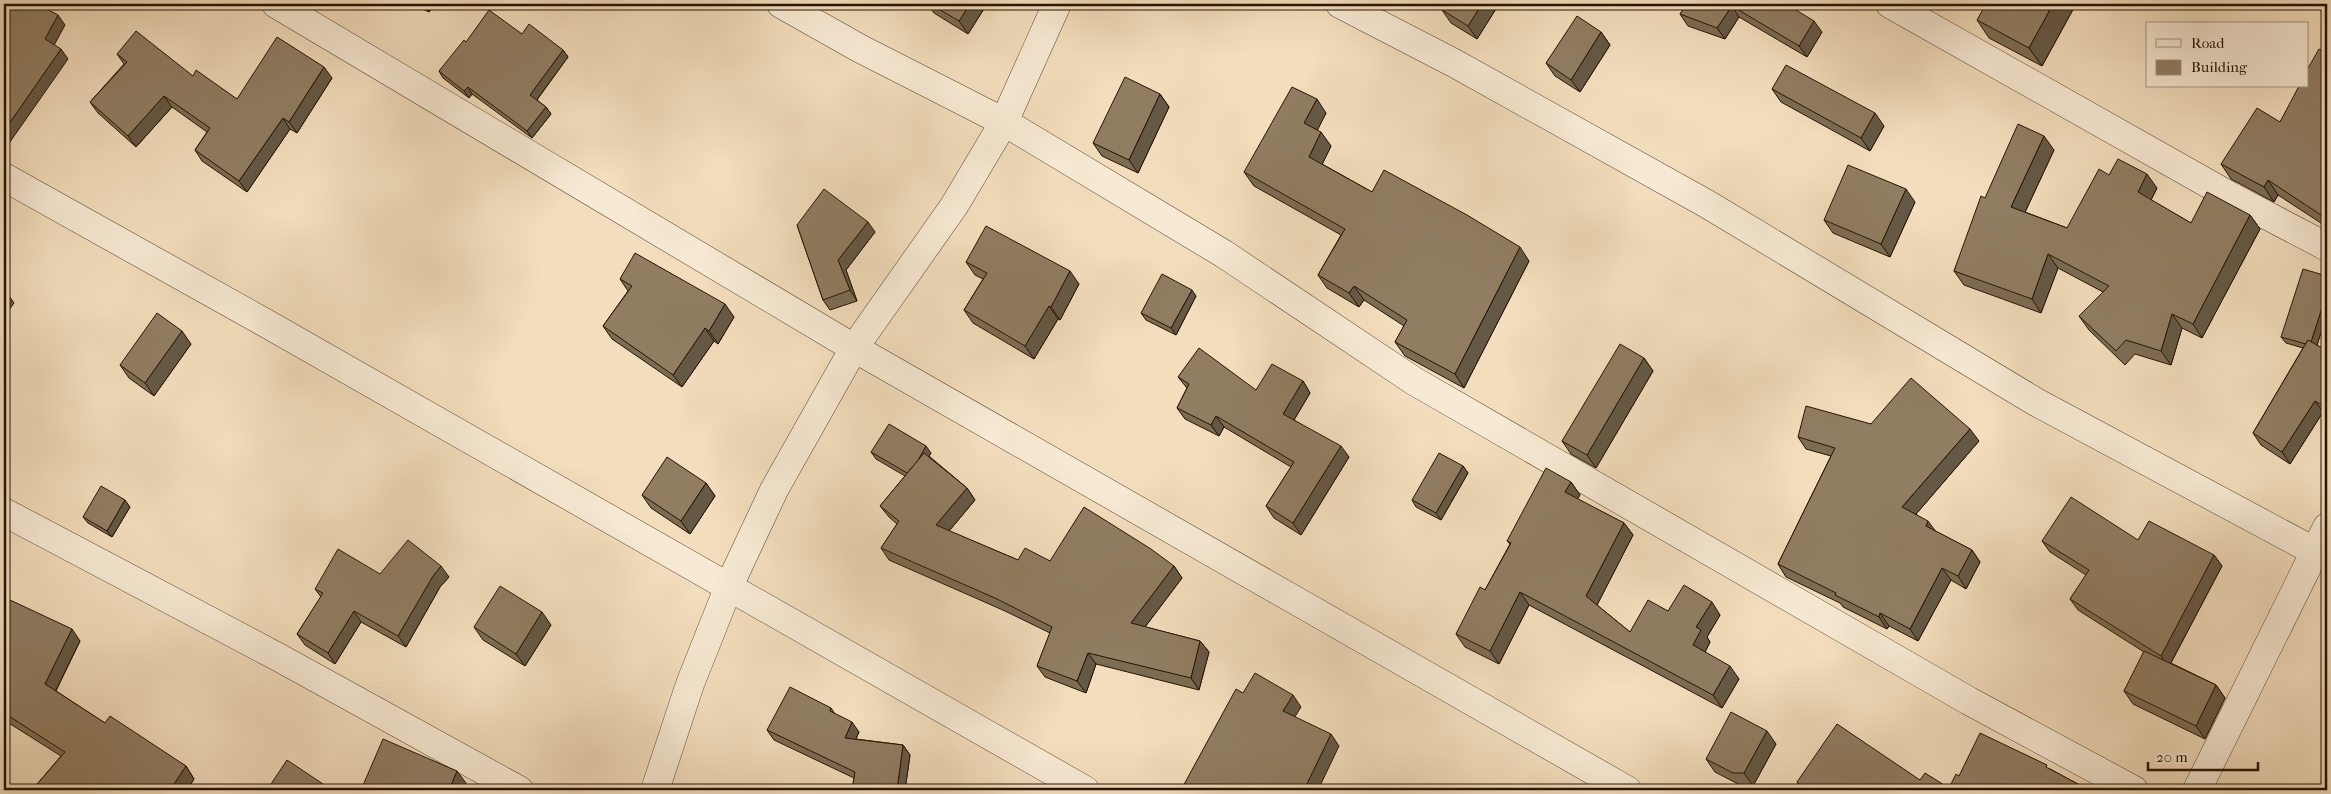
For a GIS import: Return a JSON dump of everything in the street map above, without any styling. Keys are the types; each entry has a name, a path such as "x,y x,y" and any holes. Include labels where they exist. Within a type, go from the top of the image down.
{"street":[{"path":"276,4 854,348 1627,790"},
{"path":"781,4 859,48 1004,122 1224,254 1414,380 1970,701 2134,790"},
{"path":"655,790 690,684 729,586 774,490 854,348 954,206 1004,122 1057,4"},
{"path":"1340,4 1454,63 1707,204 2036,402 2322,555"},
{"path":"1890,4 2230,196 2327,247"},
{"path":"4,177 262,321 1085,790"},
{"path":"4,512 278,658 518,790"},
{"path":"2197,790 2322,555 2327,527"}],"building":[{"path":"4,4 38,4 58,15 45,39 61,49 4,131"},
{"path":"930,4 970,4 959,21"},
{"path":"1446,4 1482,4 1468,26 1442,10"},
{"path":"1687,4 1786,4 1814,21 1799,46 1732,6 1717,28 1680,14"},
{"path":"1986,4 2053,4 2029,48 1977,20"},
{"path":"489,10 522,34 529,24 563,50 530,95 546,107 527,131 468,87 464,91 439,71 464,40 466,42"},
{"path":"1577,16 1601,32 1571,80 1546,63"},
{"path":"136,31 193,76 196,70 237,99 277,37 324,67 289,122 283,118 239,181 195,150 210,128 164,96 128,136 90,102 127,62 117,54"},
{"path":"2319,49 2327,53 2327,219 2268,180 2264,187 2221,164 2257,108 2280,122 2298,88 2308,88 2308,68"},
{"path":"1786,65 1875,113 1861,138 1772,89"},
{"path":"1125,77 1160,94 1129,160 1093,143"},
{"path":"1292,87 1317,99 1304,123 1321,132 1309,157 1372,192 1384,170 1467,215 1520,247 1455,374 1395,342 1407,320 1354,286 1349,293 1318,275 1345,229 1244,172"},
{"path":"2018,124 2044,136 2011,207 2067,228 2099,169 2109,175 2118,159 2147,174 2138,192 2191,223 2207,192 2250,215 2193,324 2172,314 2161,351 2126,340 2116,351 2079,316 2109,286 2048,254 2032,299 1954,271 1981,196 1985,198"},
{"path":"1848,165 1906,189 1881,244 1824,220"},
{"path":"824,189 868,222 838,260 850,290 823,300 797,225"},
{"path":"986,226 1070,271 1051,307 1049,306 1025,346 964,310 987,273 966,262"},
{"path":"635,253 725,304 709,331 705,328 673,375 603,326 632,286 620,279"},
{"path":"2303,269 2327,276 2327,292 2311,342 2308,340 2306,344 2281,337"},
{"path":"1162,274 1192,290 1171,328 1141,313"},
{"path":"157,313 182,331 145,383 120,365"},
{"path":"2308,340 2327,351 2327,408 2315,401 2282,452 2253,433"},
{"path":"1620,344 1644,358 1587,455 1562,441"},
{"path":"1199,348 1256,390 1272,364 1303,381 1283,414 1341,446 1293,523 1266,506 1294,462 1216,416 1211,425 1177,408 1189,384 1178,377"},
{"path":"1911,378 1970,429 1902,507 1928,521 1926,526 1972,550 1958,576 1942,568 1910,629 1880,613 1879,617 1778,564 1835,448 1798,437 1806,406 1871,424"},
{"path":"889,424 926,446 917,462 907,473 871,452"},
{"path":"924,453 967,488 936,525 1018,560 1025,548 1050,561 1084,507 1151,549 1174,566 1131,623 1200,641 1191,678 1088,653 1077,681 1037,666 1052,627 997,599 881,548 899,521 880,506"},
{"path":"1439,453 1463,466 1436,513 1412,500"},
{"path":"667,457 706,483 681,521 642,495"},
{"path":"1546,468 1571,482 1565,492 1624,523 1586,596 1630,632 1648,600 1668,611 1684,585 1712,602 1696,627 1701,630 1693,645 1730,666 1713,695 1520,592 1490,651 1456,634 1480,587 1485,590 1511,543 1507,541"},
{"path":"101,486 125,500 107,531 83,517"},
{"path":"2071,497 2138,540 2149,521 2214,555 2161,656 2070,599 2089,570 2042,541"},
{"path":"408,540 441,566 433,576 398,636 354,611 328,653 297,634 323,593 315,589 338,549 380,574"},
{"path":"500,586 542,612 516,654 474,627"},
{"path":"10,600 72,629 45,684 105,723 110,716 186,766 170,790 165,790 157,785 153,790 32,790 65,752 4,713 4,613"},
{"path":"2144,651 2216,685 2196,726 2124,691"},
{"path":"1255,673 1293,695 1283,711 1331,734 1304,790 1181,790 1236,689 1243,693"},
{"path":"790,687 831,708 830,711 852,722 845,738 903,745 897,790 852,790 855,772 767,730"},
{"path":"1731,712 1767,731 1744,773 1733,773 1706,759"},
{"path":"1837,724 1920,780 1925,773 1949,788 1956,774 1959,776 1980,733 2047,765 2046,767 2089,790 1808,790 1797,782"},
{"path":"383,739 457,771 449,790 361,790"},
{"path":"287,760 332,790 267,790"}]}
